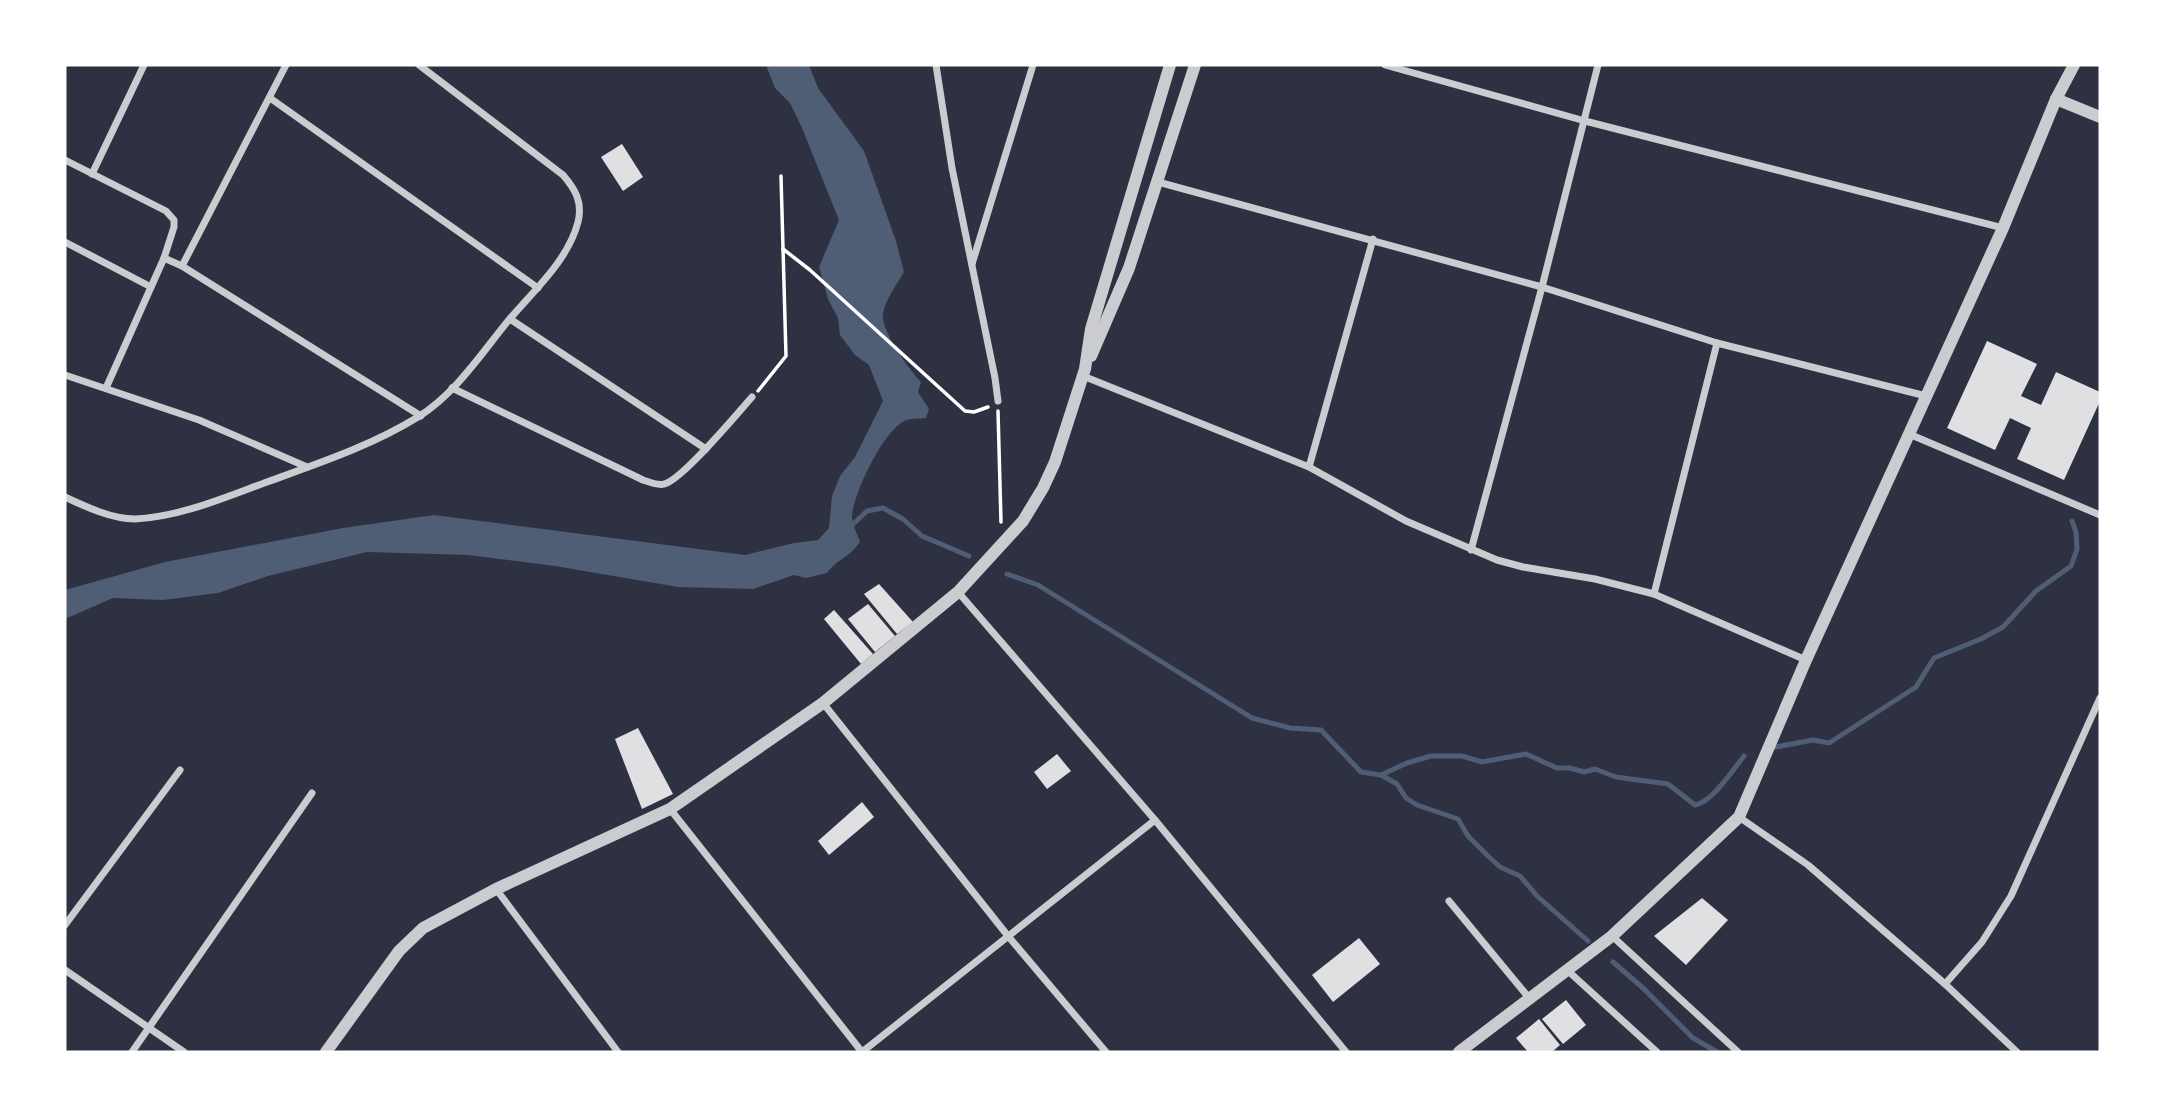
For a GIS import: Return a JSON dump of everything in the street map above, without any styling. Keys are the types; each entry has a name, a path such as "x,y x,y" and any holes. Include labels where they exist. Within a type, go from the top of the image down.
{"street":[{"path":"92,174 144,65"},
{"path":"182,267 286,65"},
{"path":"65,497 106,513 132,519 159,517 216,501 379,440 421,416 452,388 538,288 556,265 573,234 579,214 579,197 563,174 419,65"},
{"path":"936,65 952,168 998,401"},
{"path":"972,265 1033,65"},
{"path":"1084,372 1091,329 1170,65"},
{"path":"326,1052 399,951 423,928 496,890 670,809 823,703 958,592 1001,545 1023,520 1055,462 1084,372 1129,268 1195,65"},
{"path":"1385,65 1585,121 2003,228"},
{"path":"1472,550 1598,65"},
{"path":"1459,1052 1612,936 1739,817 1806,660 2003,228 2056,99 2074,65"},
{"path":"270,98 538,288"},
{"path":"2056,99 2100,117"},
{"path":"65,160 171,215 174,227 164,258 106,388"},
{"path":"1158,182 1542,287 1717,343 1926,396"},
{"path":"1309,467 1373,239"},
{"path":"65,242 151,287"},
{"path":"164,258 421,416"},
{"path":"510,319 706,449"},
{"path":"1654,594 1717,343"},
{"path":"1084,372 1309,467 1406,521 1472,550 1522,567 1595,579 1654,594 1806,660"},
{"path":"65,376 199,420 307,467"},
{"path":"452,388 643,480 662,485 670,482 706,449 752,397"},
{"path":"1909,434 2100,516"},
{"path":"958,592 1155,820 1346,1052"},
{"path":"1945,984 1982,942 2011,896 2100,701"},
{"path":"823,703 1008,936 1106,1052"},
{"path":"65,925 180,770"},
{"path":"132,1052 312,793"},
{"path":"670,809 862,1052 1155,820"},
{"path":"1739,817 1808,865 1945,984 2017,1052"},
{"path":"496,890 617,1052"},
{"path":"1449,901 1530,999"},
{"path":"1612,936 1738,1052"},
{"path":"65,970 184,1052"},
{"path":"1567,970 1657,1052"}],"path":[{"path":"752,397 786,356 781,176"},
{"path":"783,249 810,270 965,411 974,412 998,401 1001,545"}],"water":[{"path":"766,65 809,65 818,88 864,151 896,241 904,272 887,302 883,320 896,349 921,382 918,392 929,409 926,418 906,420 887,437 864,478 854,505 852,519 860,542 827,573 806,578 794,575 753,589 678,587 555,566 468,555 367,552 268,576 218,593 163,600 113,598 65,619 65,590 165,562 343,528 434,515 745,555 818,540 829,528 832,496 840,476 855,457 883,401 869,365 855,355 840,335 838,318 828,299 819,267 839,220 802,128 790,103 775,88"}],"building":[{"path":"622,144 643,177 623,191 601,157"},
{"path":"1987,341 2037,364 2021,396 2041,405 2056,372 2100,392 2100,401 2064,480 2017,459 2031,428 2010,418 1995,450 1947,428"},
{"path":"879,584 913,622 897,634 864,594"},
{"path":"868,604 895,636 875,652 848,619"},
{"path":"834,610 873,654 861,664 824,619"},
{"path":"638,728 673,794 642,809 615,739"},
{"path":"1057,754 1071,771 1047,789 1034,772"},
{"path":"862,802 874,817 829,855 818,841"},
{"path":"1702,898 1728,920 1686,965 1654,936"},
{"path":"1359,938 1380,964 1333,1002 1312,975"},
{"path":"1566,1000 1586,1025 1563,1044 1542,1019"},
{"path":"1539,1019 1560,1045 1552,1052 1528,1052 1516,1038"}],"waterway":[{"path":"850,527 867,511 883,508 903,519 922,536 969,556"},
{"path":"1776,747 1813,740 1829,743 1916,687 1934,658 2003,627 2036,591 2071,566 2077,549 2072,521"},
{"path":"1007,574 1038,585 1252,718 1290,728 1321,730 1361,772 1381,775 1397,784 1406,798 1417,805 1458,819 1468,836 1488,856 1500,867 1520,876 1537,896 1588,941"},
{"path":"1381,775 1431,756 1462,756 1482,762 1526,754 1557,768 1584,772 1595,769 1616,777 1668,784 1695,805 1702,803 1715,792 1744,756"},
{"path":"1613,962 1693,1038 1717,1052"}]}
